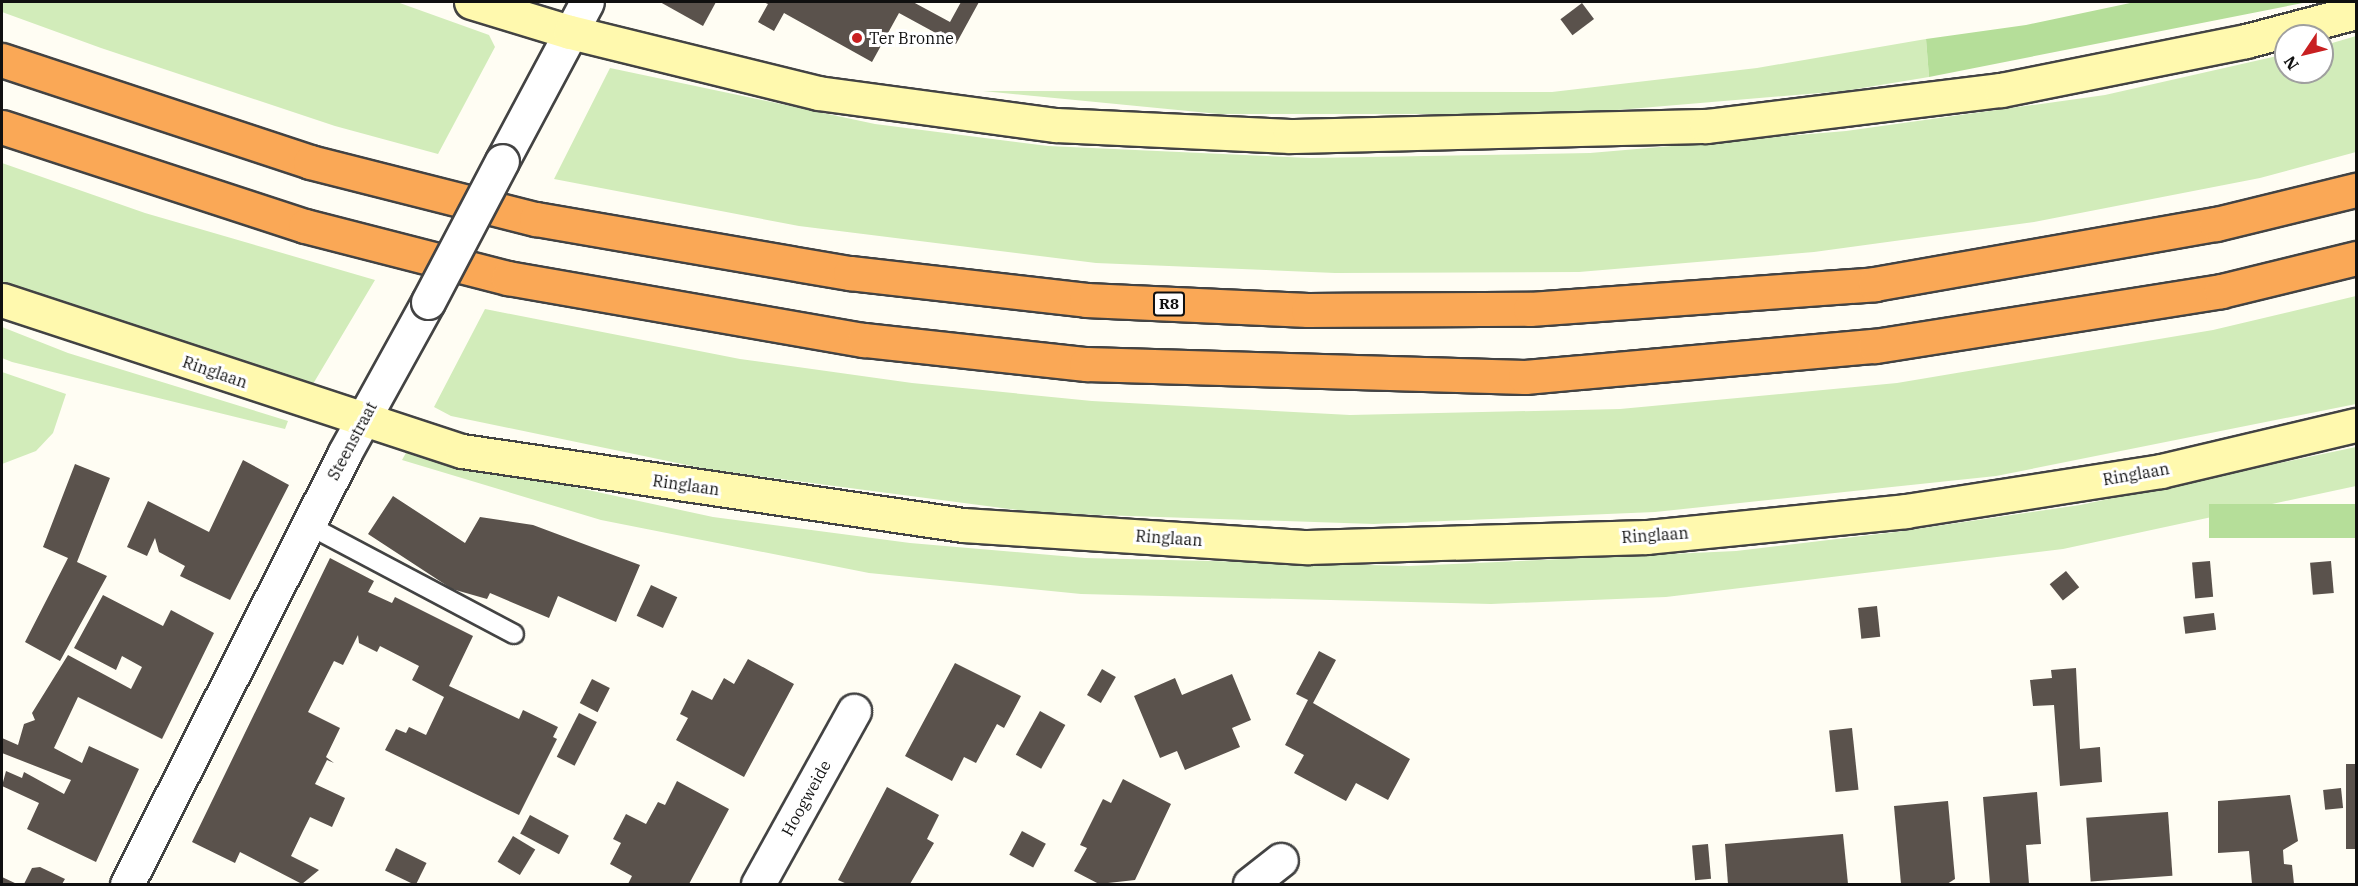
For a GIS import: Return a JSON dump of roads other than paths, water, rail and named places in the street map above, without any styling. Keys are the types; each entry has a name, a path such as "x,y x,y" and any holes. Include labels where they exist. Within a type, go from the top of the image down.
{"highway":[{"name":"R8","path":"2,60 310,162 536,219 850,273 1086,300 1308,310 1530,309 1863,285 2216,224 2356,190"},
{"path":"2,127 305,226 508,278 864,339 1086,364 1525,377 1875,346 2221,291 2356,258"}],"main road":[{"path":"471,2 570,32 818,93 1056,125 1290,136 1487,135 1706,126 2001,90 2246,41 2356,12"},
{"name":"Ringlaan","path":"2,300 462,451 963,525 1307,547 1647,537 1906,511 2161,471 2356,425"}],"street":[{"name":"Steenstraat","path":"127,885 362,420 428,302 586,2"},
{"name":"Hoogweide","path":"758,885 854,711"},
{"path":"1250,885 1281,860"}],"lane":[{"path":"308,525 514,634"}],"place":[{"name":"Ter Bronne","path":"857,38"}]}
